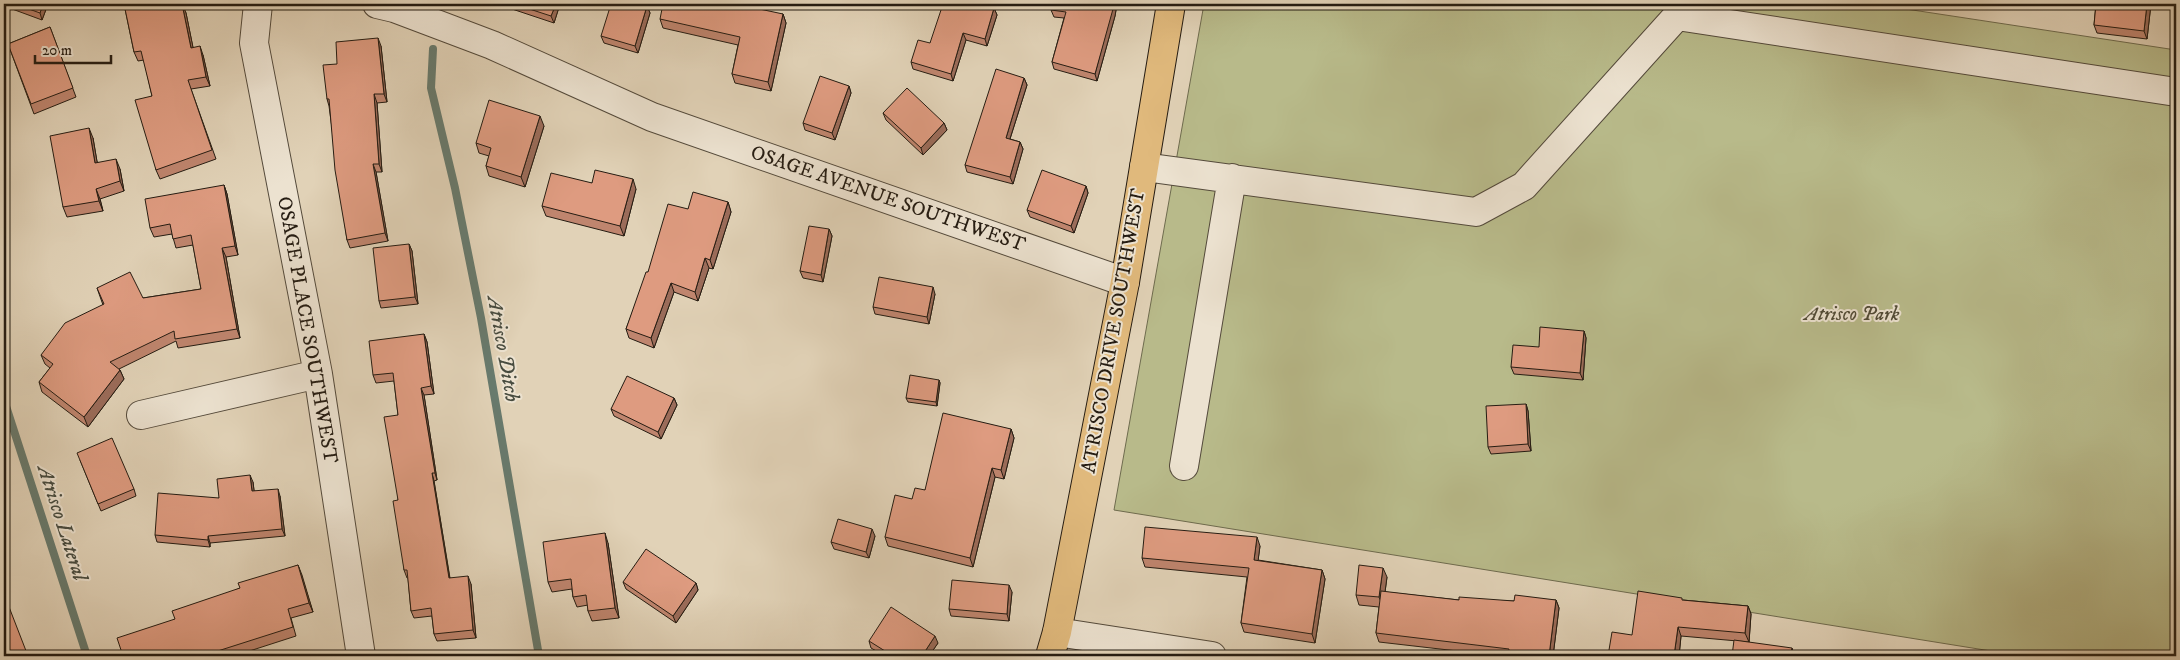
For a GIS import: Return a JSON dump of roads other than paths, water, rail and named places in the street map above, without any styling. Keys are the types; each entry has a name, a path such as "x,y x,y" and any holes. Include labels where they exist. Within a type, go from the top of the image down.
{"main road":[{"name":"ATRISCO DRIVE SOUTHWEST","path":"1054,644 1125,282 1171,4"}],"street":[{"name":"OSAGE PLACE SOUTHWEST","path":"258,4 254,43 318,374 361,656"},
{"name":"OSAGE AVENUE SOUTHWEST","path":"386,6 492,45 652,117 1125,282"},
{"path":"1144,167 1476,212 1524,186 1677,16 2176,92"},
{"path":"1184,466 1232,178"},
{"path":"141,415 318,374"},
{"path":"1054,644 1212,656"}],"waterway":[{"name":"Atrisco Ditch","path":"433,49 431,88 455,188 481,318 539,656"},
{"name":"Atrisco Lateral","path":"4,400 87,656"}],"park label":[{"name":"Atrisco Park","path":"1852,314"}]}
